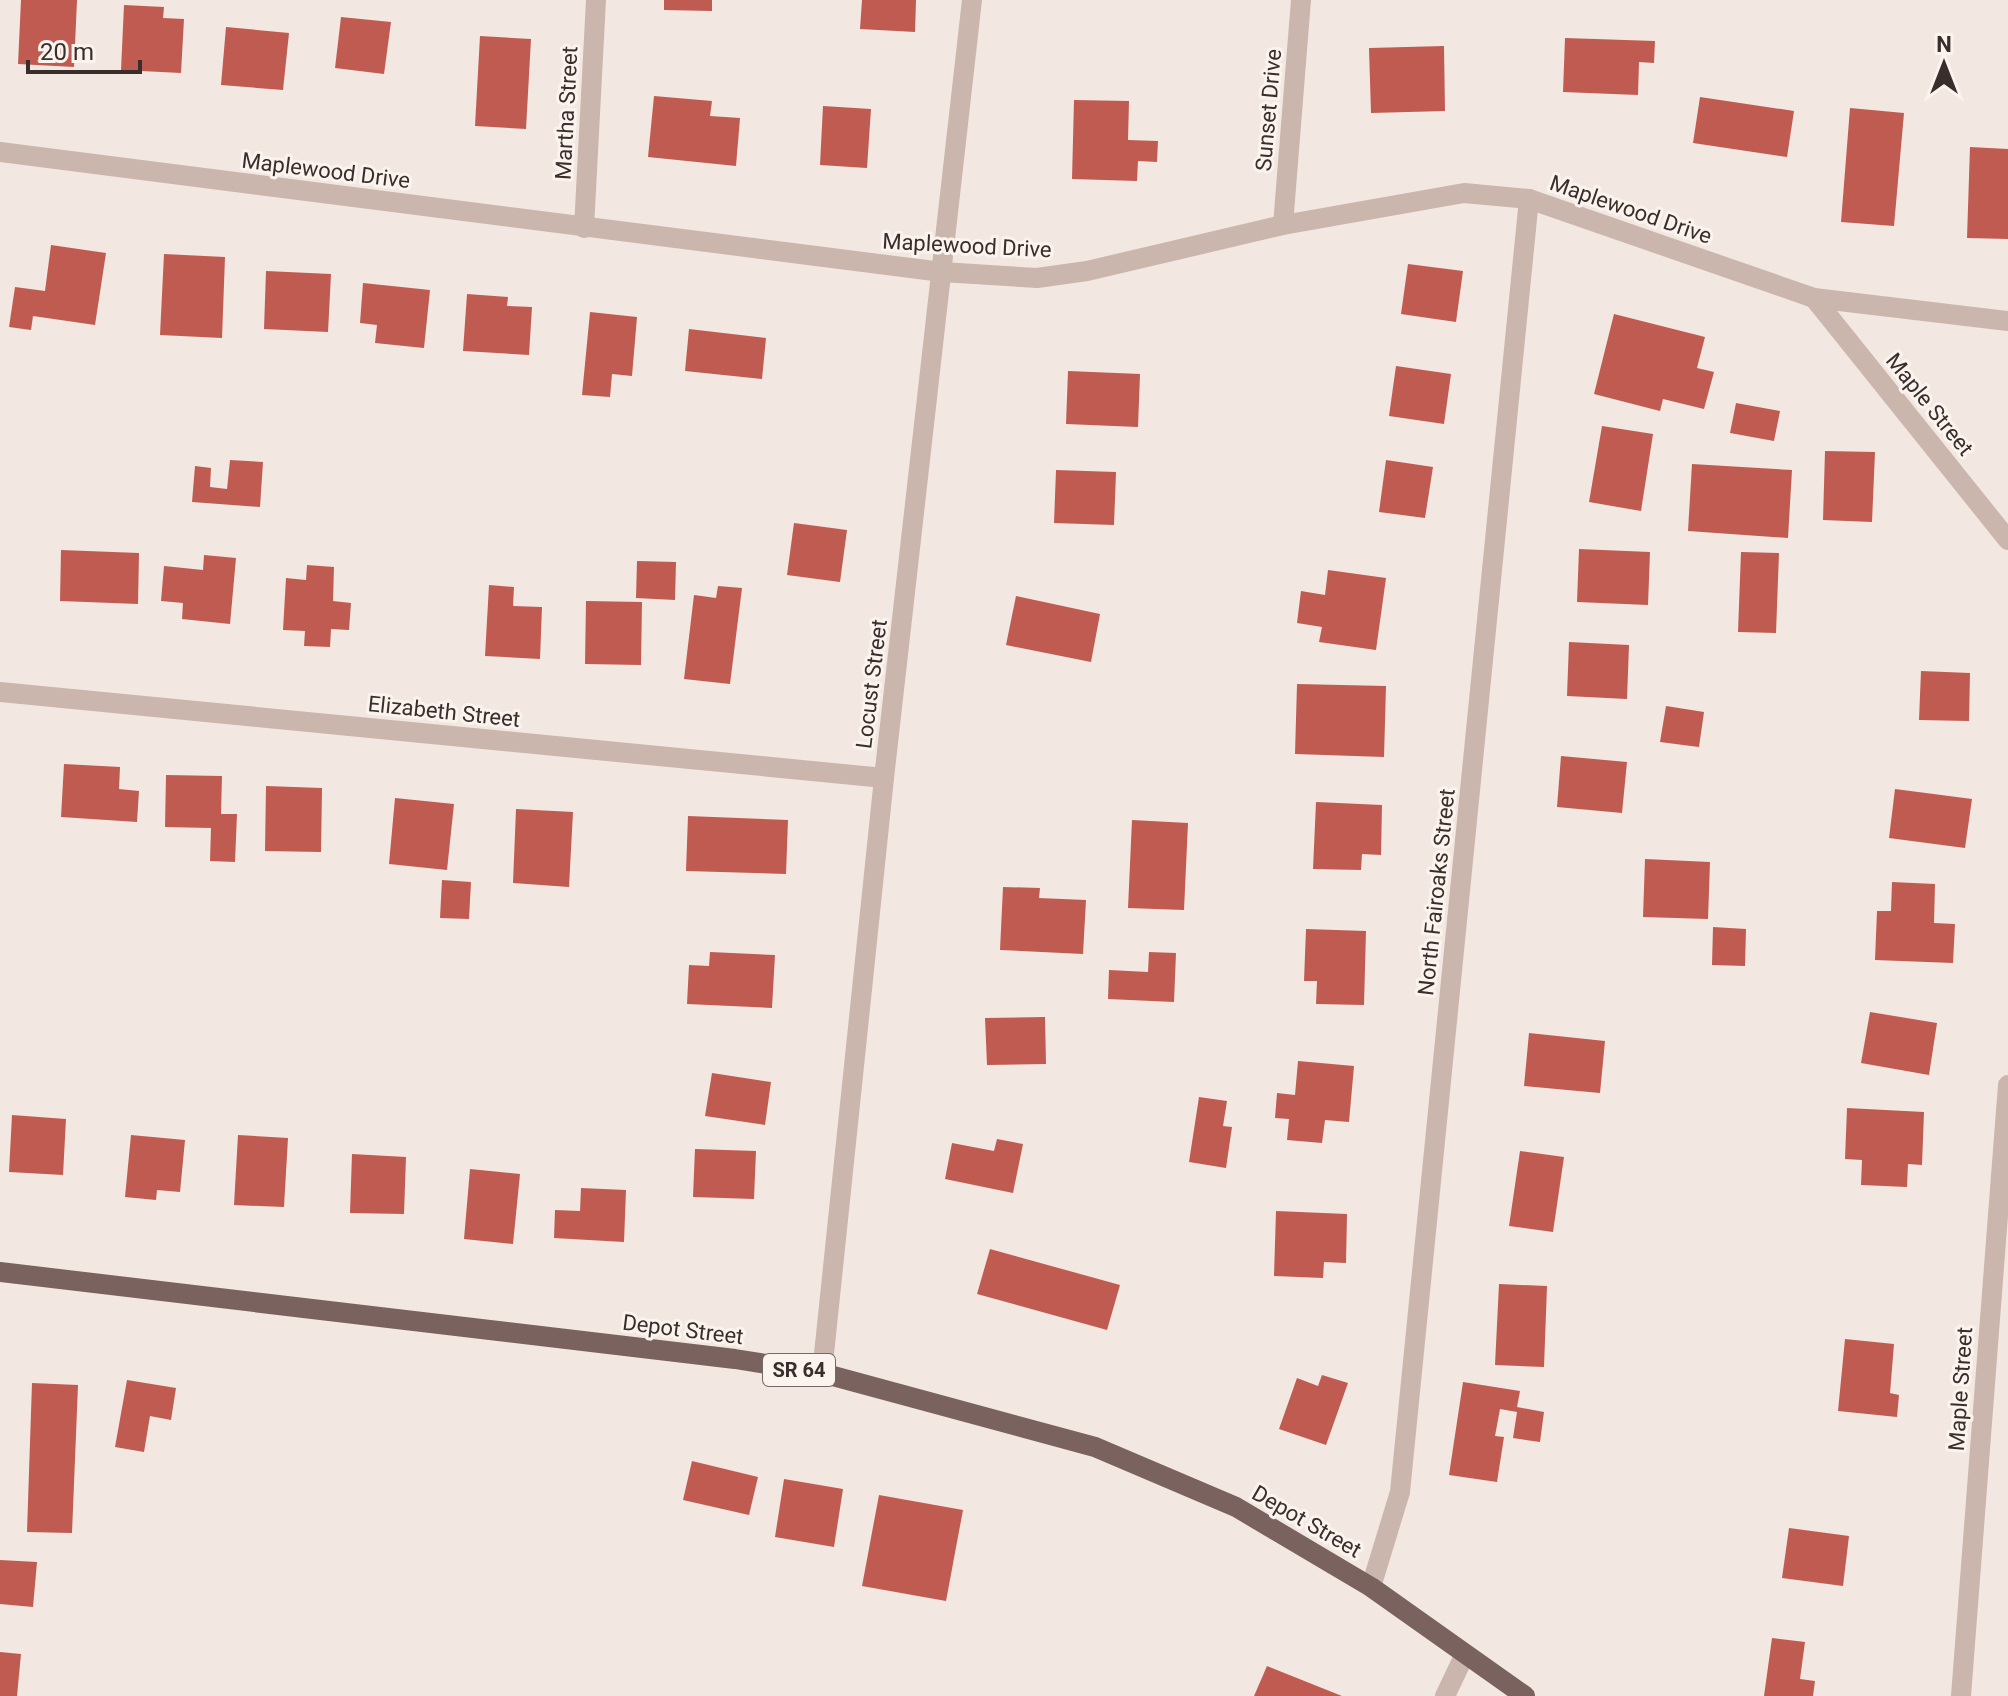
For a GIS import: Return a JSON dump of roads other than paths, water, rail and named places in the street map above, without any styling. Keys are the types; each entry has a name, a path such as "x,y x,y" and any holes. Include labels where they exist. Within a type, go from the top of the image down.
{"main road":[{"name":"Depot Street","path":"0,1272 735,1359 822,1373 1095,1447 1236,1507 1371,1587 1525,1696"}],"street":[{"name":"Martha Street","path":"584,228 596,0"},
{"name":"Locust Street","path":"822,1373 884,778 972,0"},
{"name":"Sunset Drive","path":"1283,225 1301,0"},
{"name":"Maplewood Drive","path":"0,152 942,272 1037,278 1087,271 1283,225 1464,193 1529,199 1814,298 2008,321"},
{"name":"North Fairoaks Street","path":"1371,1587 1400,1492 1529,199"},
{"name":"Maple Street","path":"1814,298 2008,540"},
{"name":"Elizabeth Street","path":"0,692 884,778"},
{"name":"Maple Street","path":"1961,1696 2008,1085"},
{"path":"1445,1696 1465,1654"}]}
